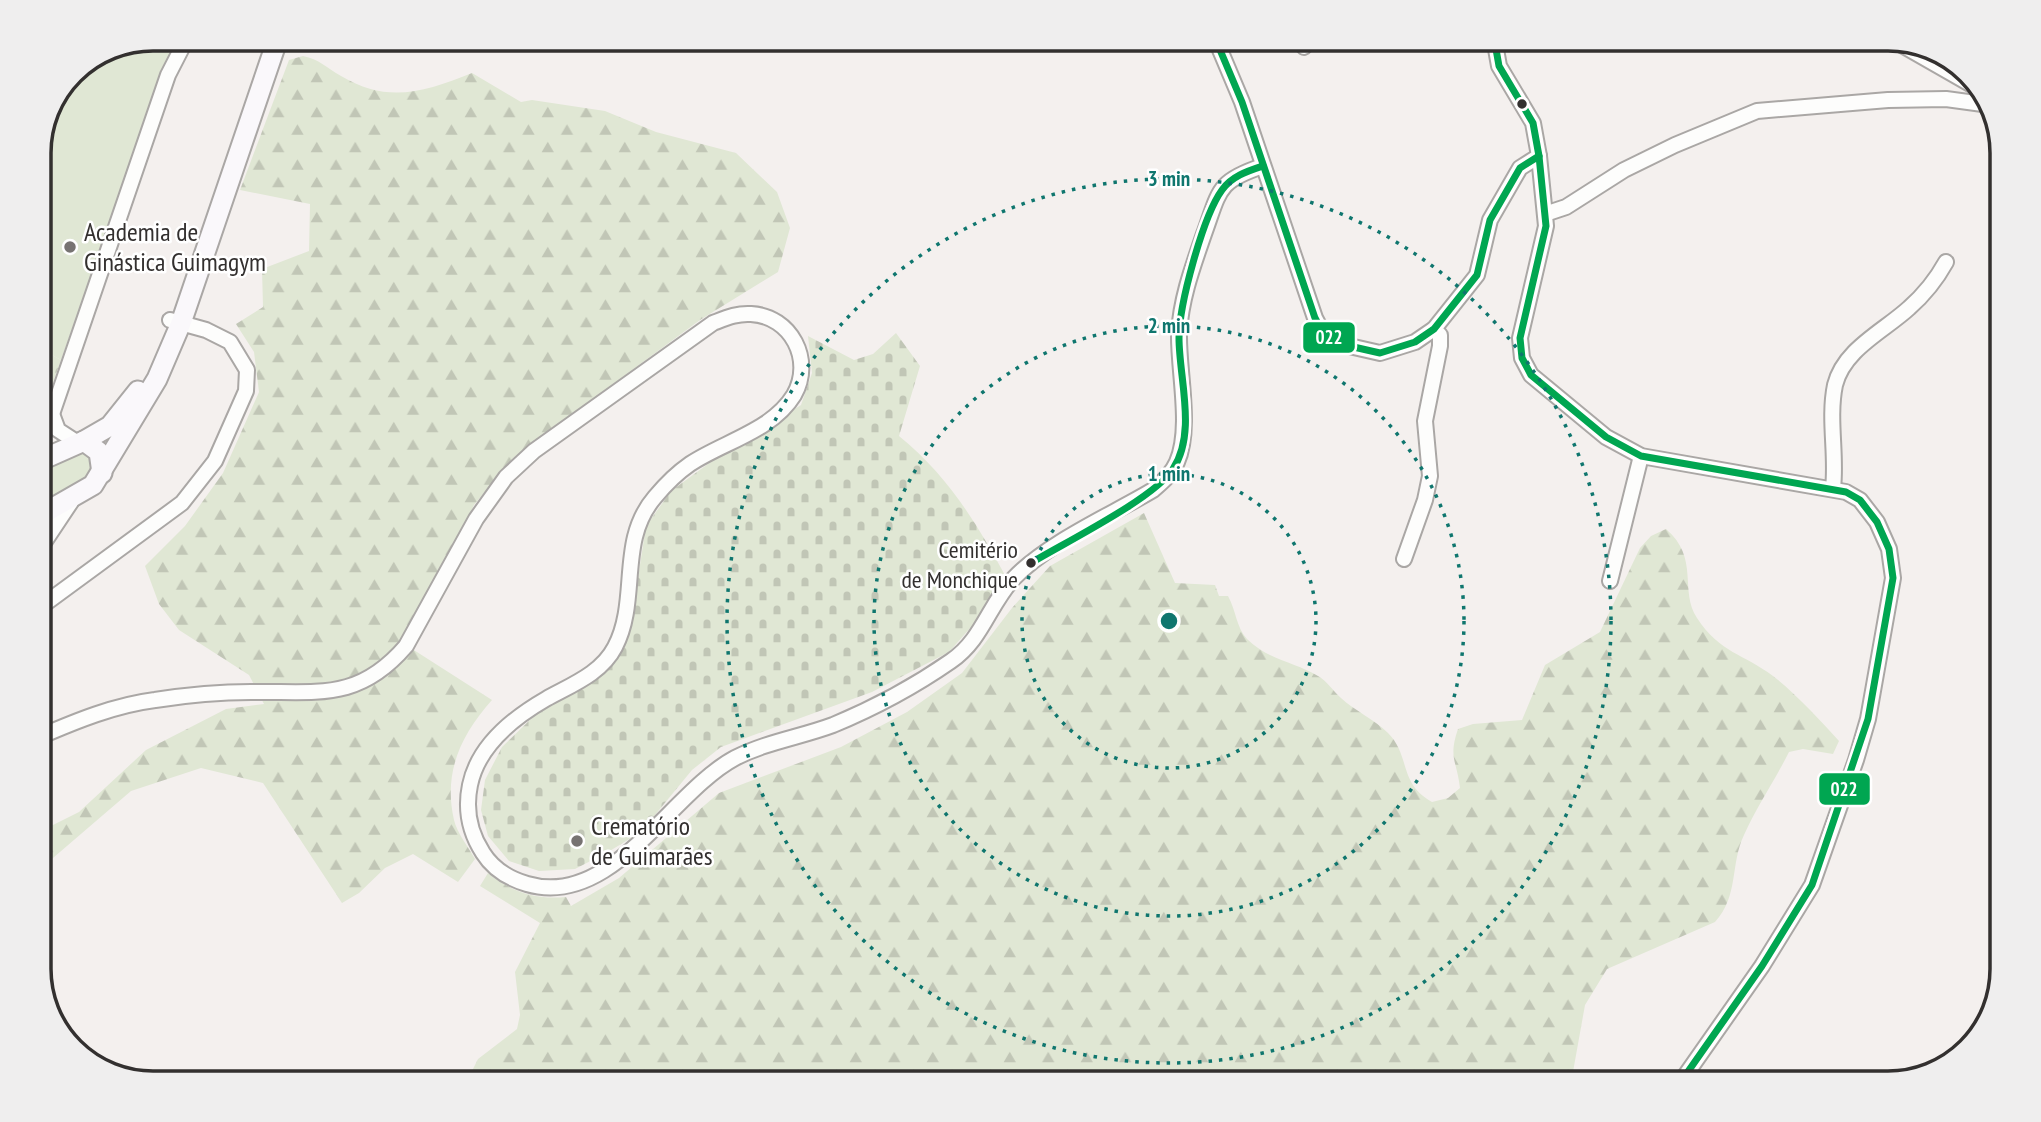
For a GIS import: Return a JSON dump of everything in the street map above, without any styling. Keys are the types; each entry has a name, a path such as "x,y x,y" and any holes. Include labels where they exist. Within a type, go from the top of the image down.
{"street":[{"path":"102,473 99,452 58,430 52,414 168,75 180,51"},
{"path":"51,510 93,485 158,379 263,51"},
{"path":"51,456 110,426 126,409 176,322 273,51"},
{"path":"1220,51 1242,102 1323,333 1336,344 1380,354 1415,342 1434,329 1477,275 1490,220 1520,168 1539,156"},
{"path":"1496,51 1499,66 1532,123 1539,156 1545,214 1543,245 1520,338 1522,358 1531,375 1606,437 1641,456 1833,488 1860,500 1877,522 1889,549 1893,578 1868,719 1812,885 1762,966 1688,1071"},
{"path":"1923,57 1952,74"},
{"path":"1545,214 1566,207 1624,170 1664,150 1725,122 1757,111 1900,100 1947,99 1977,103"},
{"path":"51,732 103,712 152,700 213,693 337,692 365,682 388,667 406,646 490,496 534,451 713,323 735,314 754,314 776,321 791,333 800,349 801,370 796,391 781,412 688,465 652,500 632,542 622,632 613,652 595,671 518,717 483,754 472,775 467,798 471,829 484,856 510,879 541,888 571,885 605,869 639,845 688,793 736,758 852,716 955,659 978,636 1010,582 1030,564 1153,490 1166,479 1178,461 1182,438 1179,333 1182,304 1192,268 1219,192 1234,176 1263,166"},
{"path":"1833,488 1835,384 1845,364 1862,345 1926,292 1946,262"},
{"path":"51,599 182,503 215,461 246,391 247,370 230,342 176,322"},
{"path":"1404,559 1426,500 1430,476 1426,421 1440,346 1440,335 1434,329"},
{"path":"1610,580 1641,456"},
{"path":"51,532 72,500"}],"green space":[{"name":"Academia de Ginástica Guimagym","path":"171,51 61,360 51,355 51,146 54,126 72,91 102,64 133,53"},
{"path":"309,57 358,85 390,92 422,90 472,73 521,102 532,100 605,111 656,132 736,153 777,192 790,228 778,272 700,320 513,458 474,505 406,645 492,700 463,741 453,770 451,786 454,820 475,859 458,882 413,854 385,868 359,893 342,903 263,783 201,768 131,791 51,860 51,826 79,812 146,750 226,709 264,704 249,675 179,630 159,604 145,566 185,526 223,473 259,392 254,352 236,324 263,307 262,269 309,251 310,204 240,190 289,60"},
{"name":"Cemitério de Monchique","path":"896,333 920,366 899,436 932,467 960,501 1006,577 980,617 949,652 872,692 721,747 692,770 641,832 608,852 575,869 539,871 509,861 488,836 481,810 485,780 502,747 536,714 606,672 629,636 646,526 671,491 712,461 801,405 812,373 808,336 854,360 873,354"},
{"path":"51,355 61,360 51,388"},
{"path":"82,451 90,455 95,476 51,503 51,465"},
{"path":"1144,513 1175,583 1215,585 1219,596 1228,596 1241,629 1255,646 1318,676 1346,703 1388,733 1400,751 1414,786 1432,802 1448,798 1460,788 1453,753 1458,729 1473,724 1522,720 1545,665 1600,632 1640,548 1651,536 1666,529 1683,551 1692,608 1706,630 1714,639 1781,683 1839,741 1833,754 1803,749 1789,752 1744,835 1728,902 1715,922 1607,969 1585,1005 1573,1071 472,1071 478,1059 517,1029 520,1015 515,972 540,923 480,886 488,873 524,893 566,897 571,906 619,878 719,793 841,747 907,712 962,673 1012,608 1050,566"}],"transit line":[{"name":"022","path":"1220,51 1242,102 1315,318 1323,333 1336,343 1380,353 1415,342 1434,329 1477,275 1490,220 1520,168 1539,156"},
{"name":"022","path":"1496,51 1499,66 1533,123 1539,156 1546,226 1520,338 1522,358 1531,375 1606,437 1641,456 1846,492 1860,500 1877,522 1889,549 1893,578 1868,719 1812,885 1762,966 1688,1071"},
{"name":"022","path":"1031,563 1129,506 1163,481 1173,469 1184,439 1185,405 1179,338 1193,261 1207,219 1222,190 1235,178 1263,166"}],"place":[{"name":"Academia de Ginástica Guimagym","path":"70,247"},
{"name":"Cemitério de Monchique","path":"1031,563"},
{"name":"Crematório de Guimarães","path":"577,841"}]}
